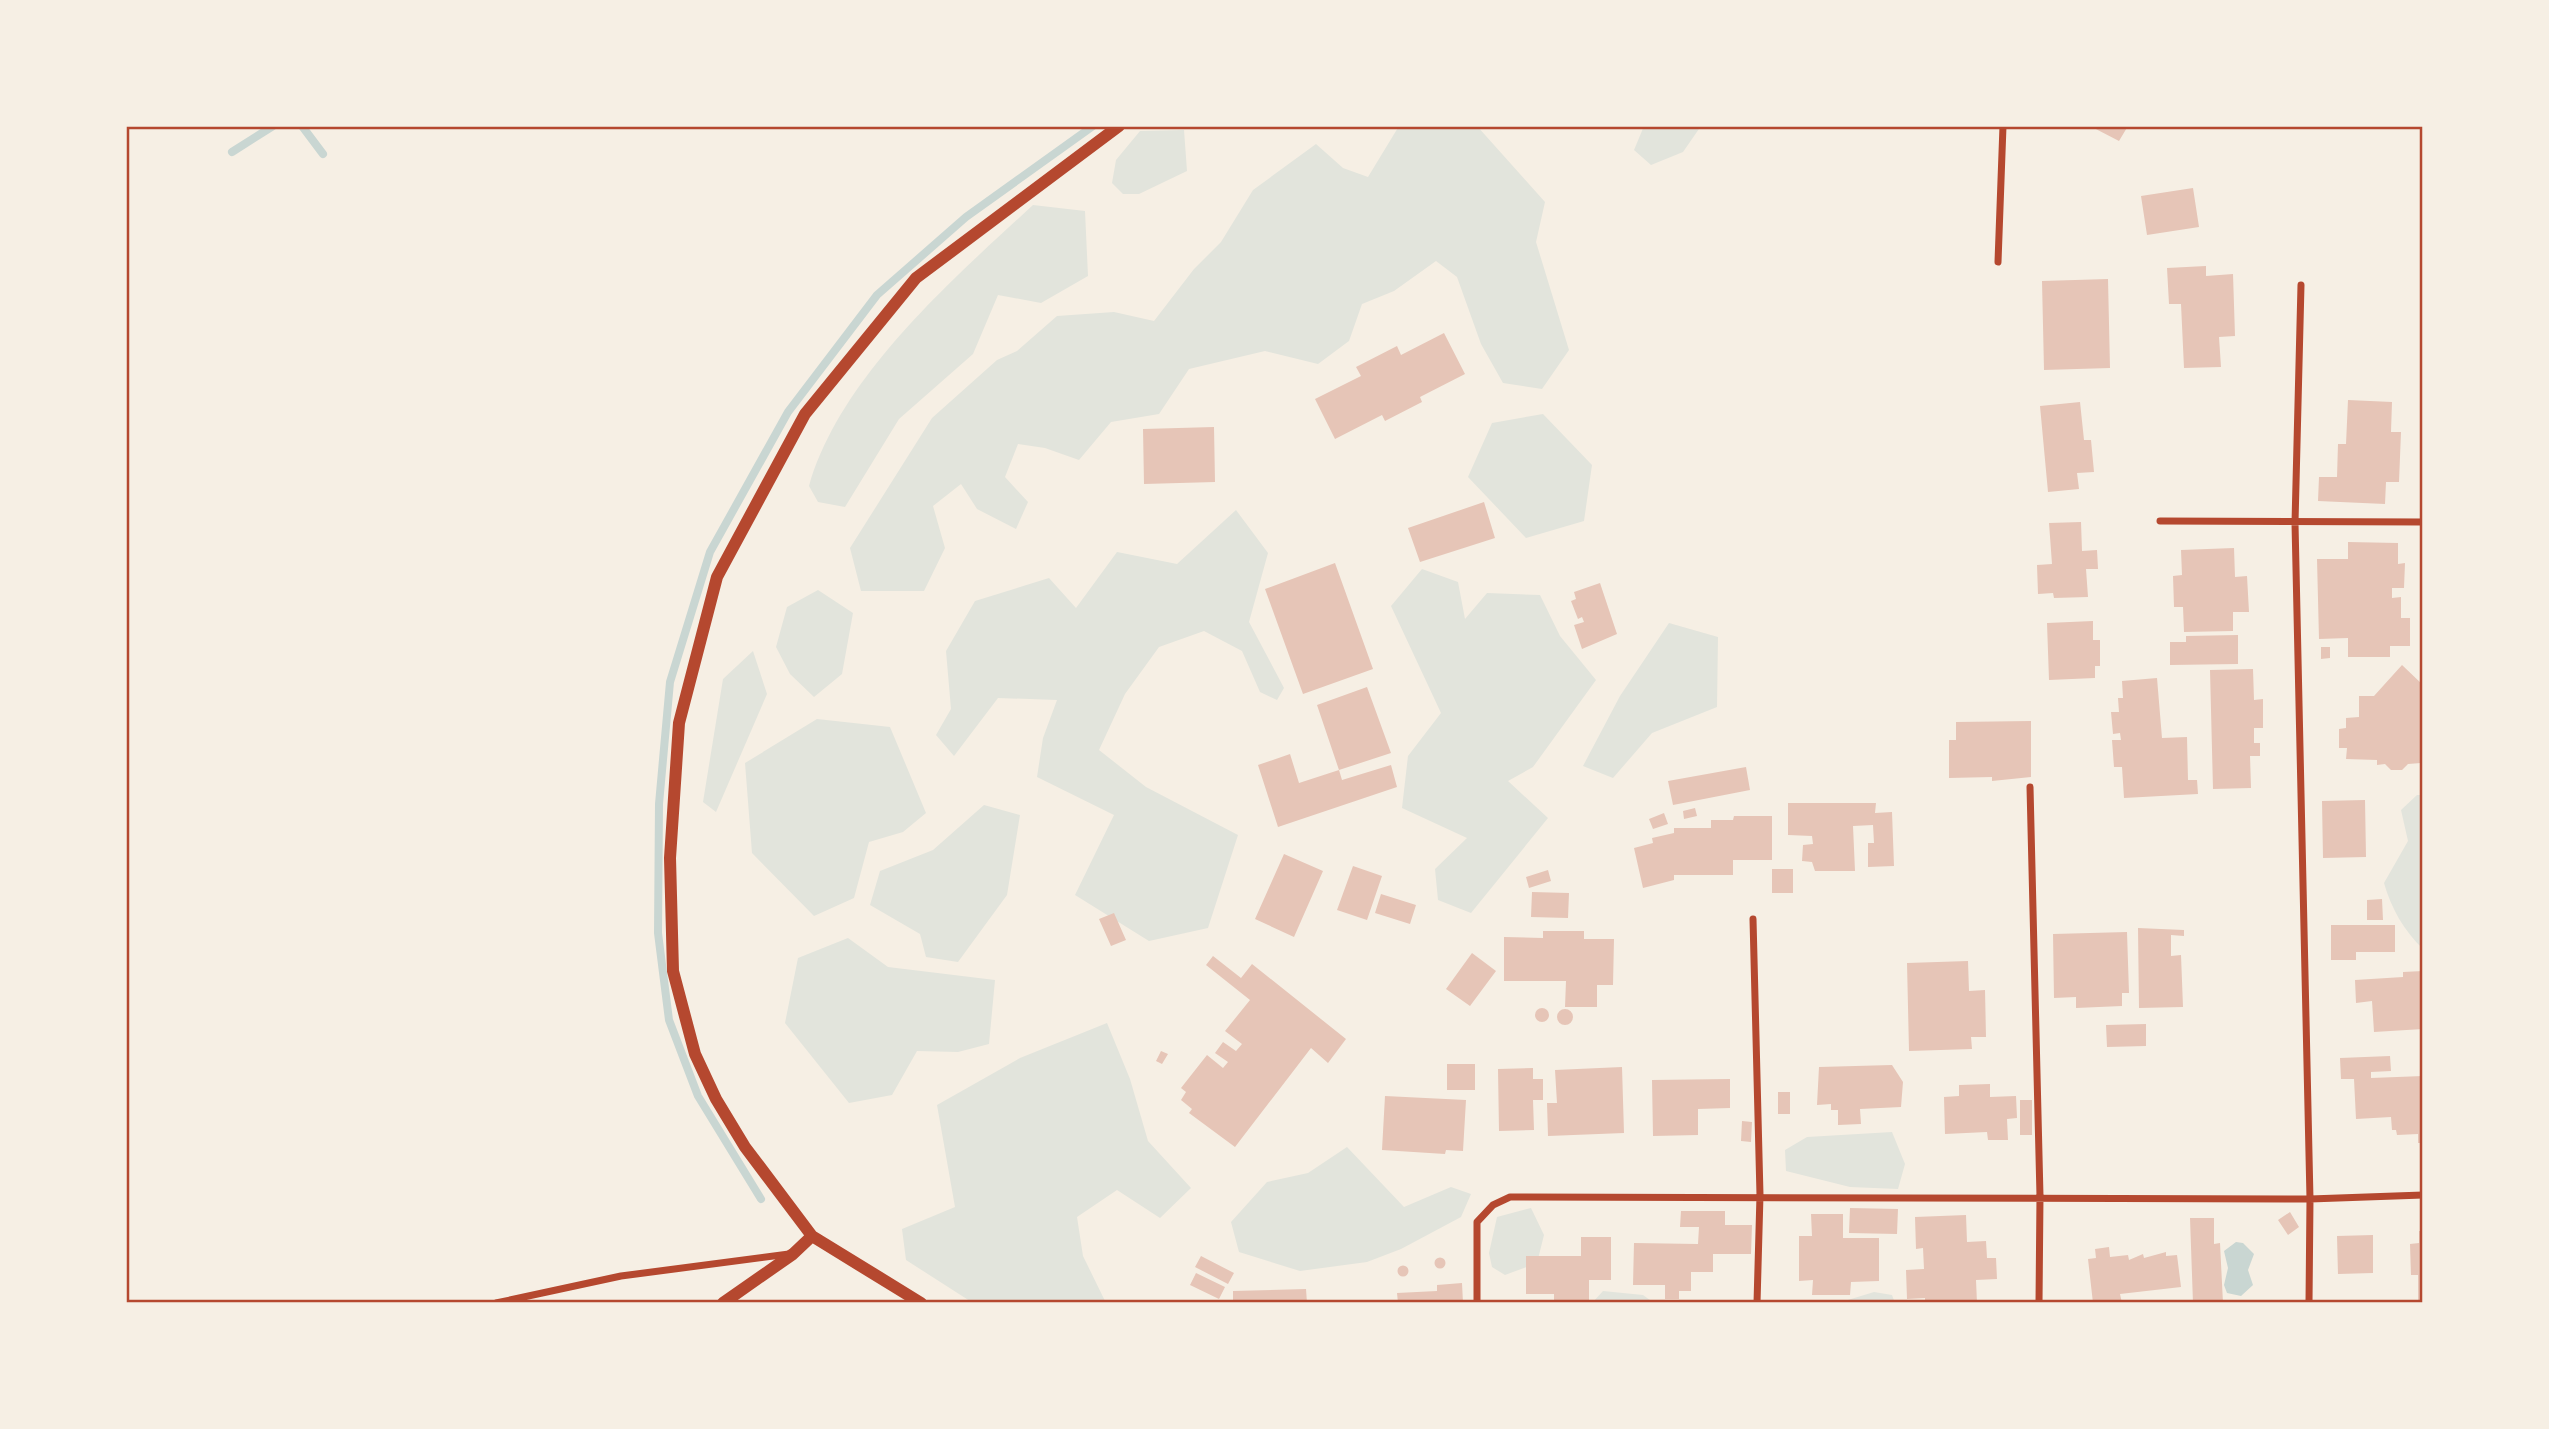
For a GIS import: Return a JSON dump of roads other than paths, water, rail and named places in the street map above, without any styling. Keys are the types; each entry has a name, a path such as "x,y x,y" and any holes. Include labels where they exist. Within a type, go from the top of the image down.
{"street":[{"path":"921,1303 812,1236 745,1147 716,1099 695,1054 673,971 670,858 679,723 717,577 805,414 916,278 1119,126"},
{"path":"1998,262 2003,126"},
{"path":"2301,285 2295,523 2310,1199 2309,1303"},
{"path":"2160,521 2423,522"},
{"path":"2030,787 2040,1196 2039,1303"},
{"path":"1753,919 1760,1195 1757,1303"},
{"path":"1477,1303 1477,1222 1493,1205 1510,1197 1760,1195 2310,1199 2423,1195"},
{"path":"723,1303 793,1254 812,1236"},
{"path":"496,1303 621,1276 793,1254"}],"waterway":[{"path":"232,152 273,126"},
{"path":"302,126 323,154"},
{"path":"761,1199 698,1096 669,1020 658,933 659,804 670,682 710,552 788,412 877,295 966,217 1093,126"}]}
